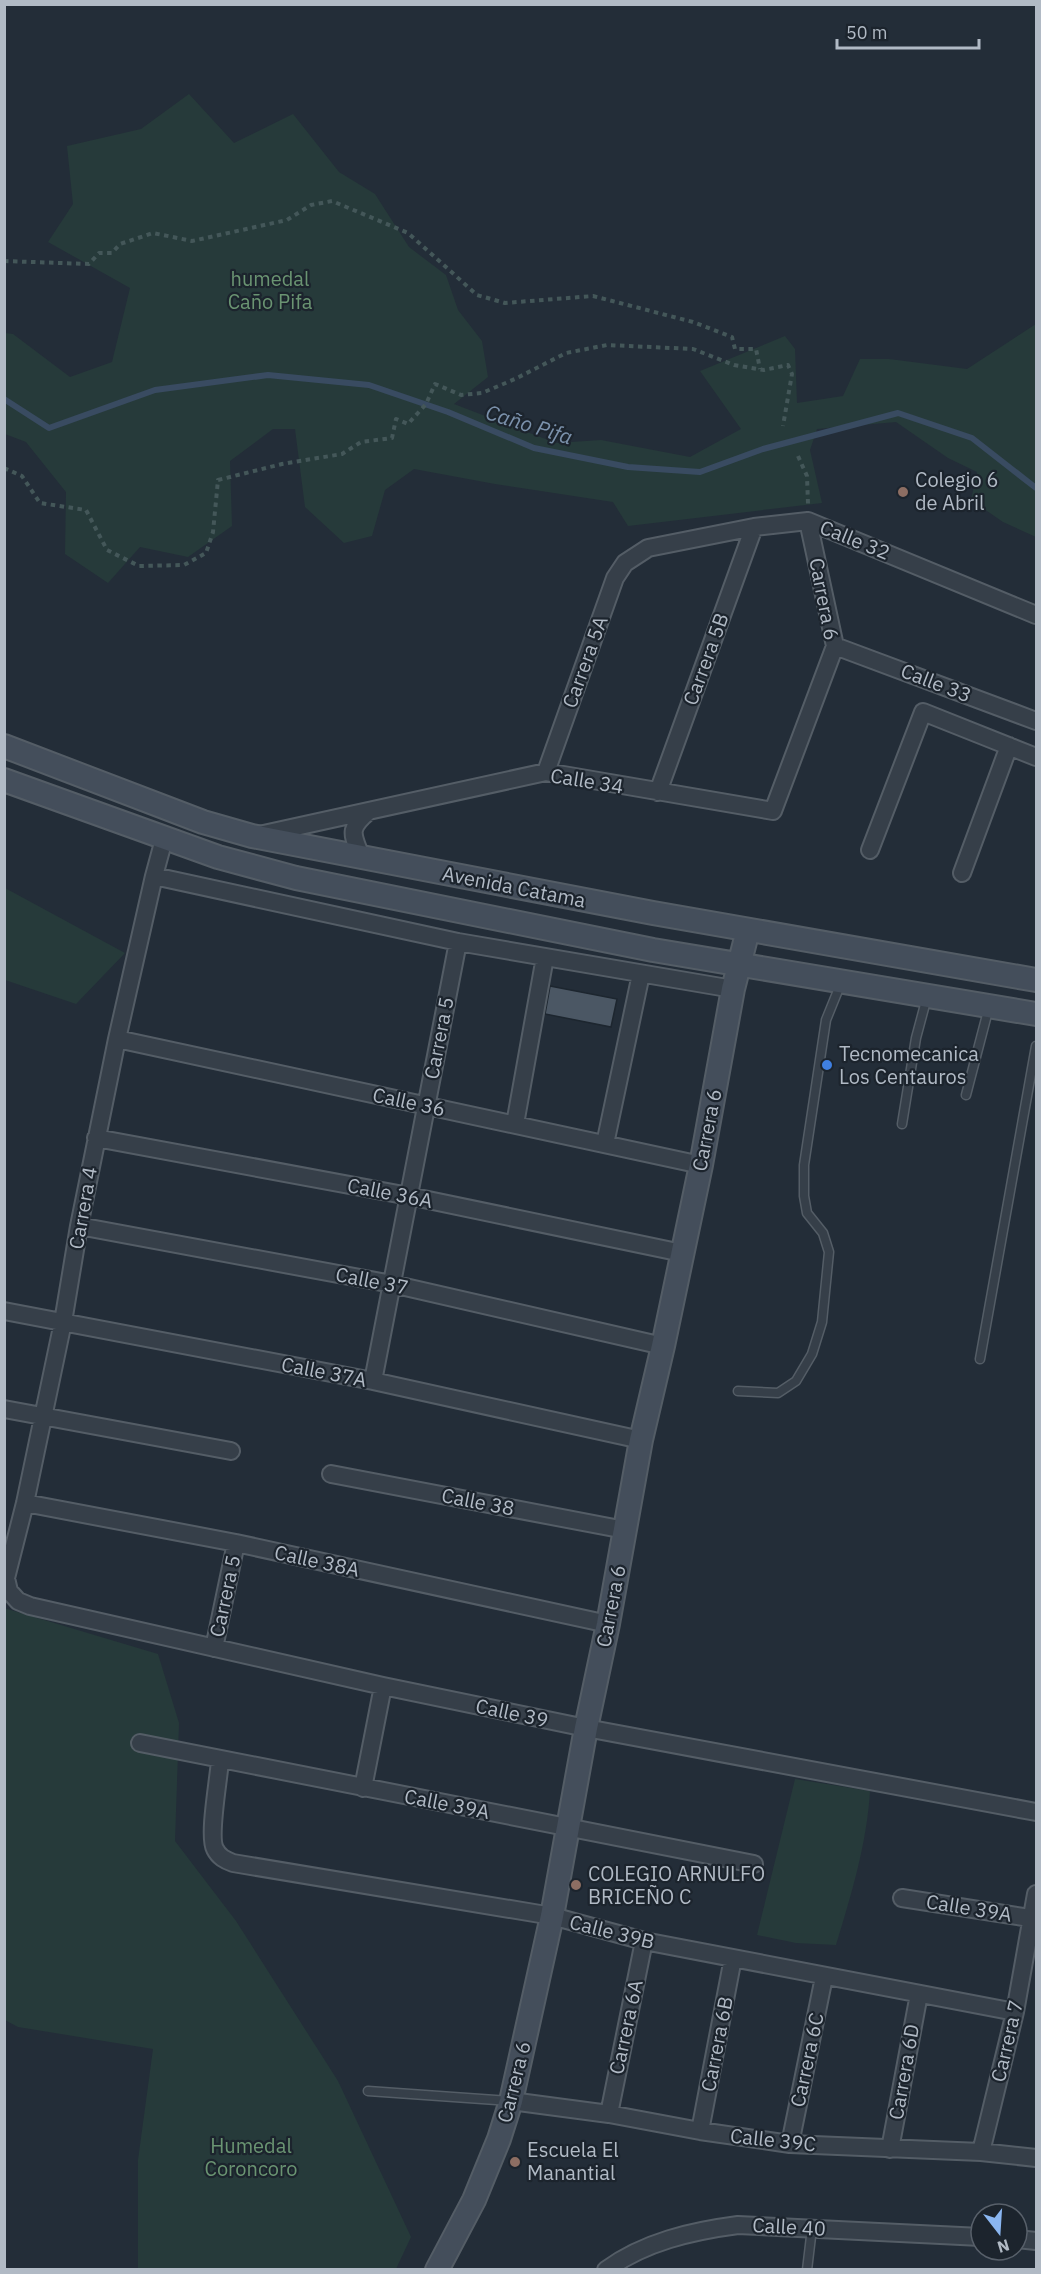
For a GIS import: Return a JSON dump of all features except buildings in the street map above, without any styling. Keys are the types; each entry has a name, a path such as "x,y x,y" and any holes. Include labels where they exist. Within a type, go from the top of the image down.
{"main road":[{"name":"Avenida Catama","path":"4,746 203,822 252,836 748,930 1036,980"},
{"name":"Avenida Catama","path":"4,780 164,839 218,857 296,878 653,950 1036,1014"},
{"name":"Carrera 6","path":"437,2270 474,2200 499,2139 511,2101 552,1916 641,1440 701,1164 733,989 748,930"}],"street":[{"name":"Calle 32","path":"632,557 648,548 754,527 808,521 1036,615"},
{"name":"Carrera 6","path":"773,811 835,646 808,521"},
{"name":"Carrera 5B","path":"658,792 754,527"},
{"name":"Carrera 5A","path":"546,772 612,586 620,570 632,557"},
{"name":"Calle 33","path":"835,646 1036,721"},
{"path":"870,850 923,712 1036,757"},
{"path":"962,873 1009,746"},
{"name":"Calle 34","path":"252,836 546,772 773,811"},
{"path":"361,857 353,832 358,820 368,812"},
{"name":"Carrera 4","path":"6,1578 25,1503 63,1322 79,1226 117,1039 153,876 164,839"},
{"path":"153,876 458,942 733,989"},
{"name":"Carrera 5","path":"373,1381 458,942"},
{"path":"514,1125 545,957"},
{"path":"605,1144 641,974"},
{"name":"Calle 36","path":"117,1039 701,1164"},
{"name":"Calle 36A","path":"96,1138 409,1196 682,1253"},
{"name":"Calle 37","path":"79,1226 392,1284 663,1346"},
{"name":"Calle 37A","path":"4,1311 373,1381 641,1440"},
{"path":"4,1408 231,1451"},
{"name":"Calle 38","path":"331,1474 625,1530"},
{"name":"Calle 38A","path":"25,1503 236,1543 608,1624"},
{"name":"Carrera 5","path":"214,1648 236,1543"},
{"name":"Calle 39","path":"6,1578 9,1591 18,1601 30,1606 214,1648 586,1728 1036,1812"},
{"path":"363,1788 383,1686"},
{"name":"Calle 39A","path":"140,1743 754,1864"},
{"name":"Calle 39B","path":"220,1760 213,1832 214,1847 222,1858 233,1863 552,1916 644,1941 1015,2012"},
{"name":"Carrera 7","path":"981,2152 1015,2012 1034,1919 1036,1894"},
{"name":"Calle 39A","path":"902,1898 1034,1919"},
{"name":"Carrera 6A","path":"609,2114 644,1941"},
{"name":"Carrera 6B","path":"700,2131 733,1958"},
{"name":"Carrera 6C","path":"790,2144 824,1977"},
{"name":"Carrera 6D","path":"890,2149 919,1994"},
{"name":"Calle 39C","path":"511,2101 609,2114 700,2131 790,2144 981,2152 1036,2158"},
{"name":"Calle 40","path":"606,2270 656,2244 707,2229 738,2225 969,2236"}],"lane":[{"path":"738,1391 778,1393 796,1381 812,1354 822,1322 828,1252 823,1233 807,1213 804,1196 804,1165 826,1020 842,982"},
{"path":"902,1124 916,1038 927,996"},
{"path":"966,1095 990,1006"},
{"path":"980,1359 1036,1046"},
{"path":"368,2091 511,2101"},
{"path":"807,2270 812,2228"}],"path":[{"path":"4,261 89,264 99,253 112,253 120,244 153,233 192,241 286,220 311,206 332,201 408,233 477,295 505,303 593,296 693,322 732,337 735,349 756,349 760,369"},
{"path":"4,468 22,476 39,503 86,510 107,549 139,566 184,565 206,553 213,532 218,480 342,454 361,442 392,438 396,419 408,424 426,404 435,384 461,395 482,393 566,353 607,345 693,349 734,365 760,369 788,365 792,374 783,426"},
{"path":"798,456 807,476 808,521"}],"green space":[{"name":"humedal Caño Pifa","path":"189,94 234,143 293,114 339,172 375,194 409,247 446,275 458,310 482,341 488,377 454,404 556,443 601,440 690,457 741,429 700,371 785,336 795,349 797,403 843,396 860,359 889,359 967,369 1036,324 1036,537 1003,522 971,500 977,472 948,458 896,422 817,429 810,450 822,503 628,526 613,502 414,469 385,490 372,536 344,543 305,507 295,429 273,429 230,461 232,526 188,557 140,547 108,583 65,554 66,492 26,442 5,434 5,333 13,334 70,377 112,362 130,288 48,242 73,204 67,146 141,129"},
{"path":"5,888 125,953 76,1004 5,980"},
{"name":"Humedal Coroncoro","path":"4,1608 158,1654 179,1723 175,1841 236,1921 338,2081 411,2237 396,2269 138,2269 138,2160 153,2049 18,2027 5,2020"},
{"path":"795,1779 870,1791 862,1850 836,1945 796,1943 757,1935"}],"waterway":[{"name":"Caño Pifa","path":"4,399 49,428 155,390 268,375 369,385 448,412 534,448 628,467 700,472 763,449 898,413 972,438 1036,488"}],"place":[{"name":"Colegio 6 de Abril","path":"903,492"},
{"name":"Tecnomecanica Los Centauros","path":"827,1065"},
{"name":"COLEGIO ARNULFO BRICEÑO C","path":"576,1885"},
{"name":"Escuela El Manantial","path":"515,2162"}]}
